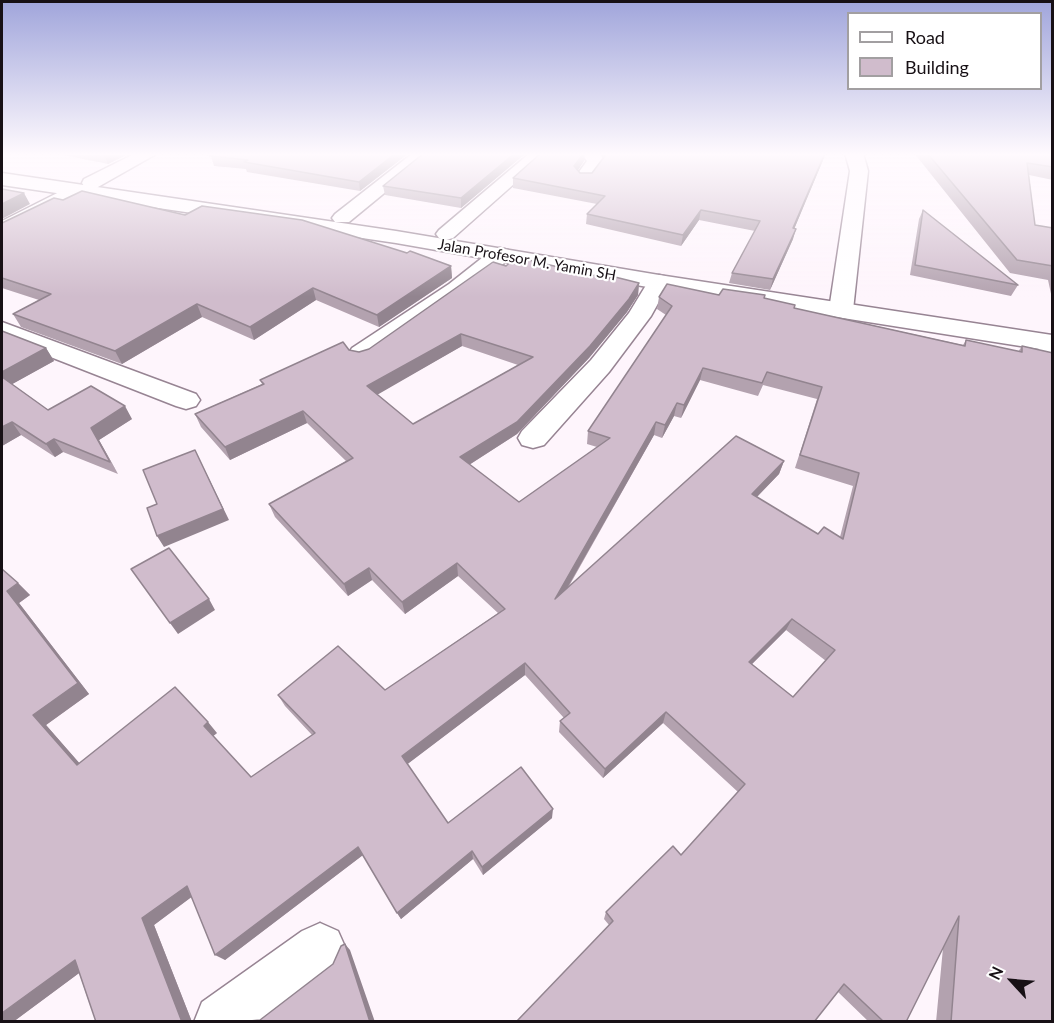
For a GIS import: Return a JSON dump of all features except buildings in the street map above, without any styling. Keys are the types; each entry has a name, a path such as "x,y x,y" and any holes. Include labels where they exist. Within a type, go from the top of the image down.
{"main road":[{"path":"2,229 57,201"},
{"name":"Jalan Profesor M. Yamin SH","path":"189,201 275,213 659,282 841,303"},
{"path":"342,218 364,201"},
{"path":"446,234 485,201"},
{"path":"841,303 855,201"},
{"name":"Jalan Profesor M. Yamin SH","path":"275,213 342,218 446,234 1052,341"},
{"path":"361,354 457,289 500,255"},
{"path":"533,438 600,366 639,316 659,282"},
{"path":"2,329 186,400"},
{"path":"222,1022 320,949"}]}
